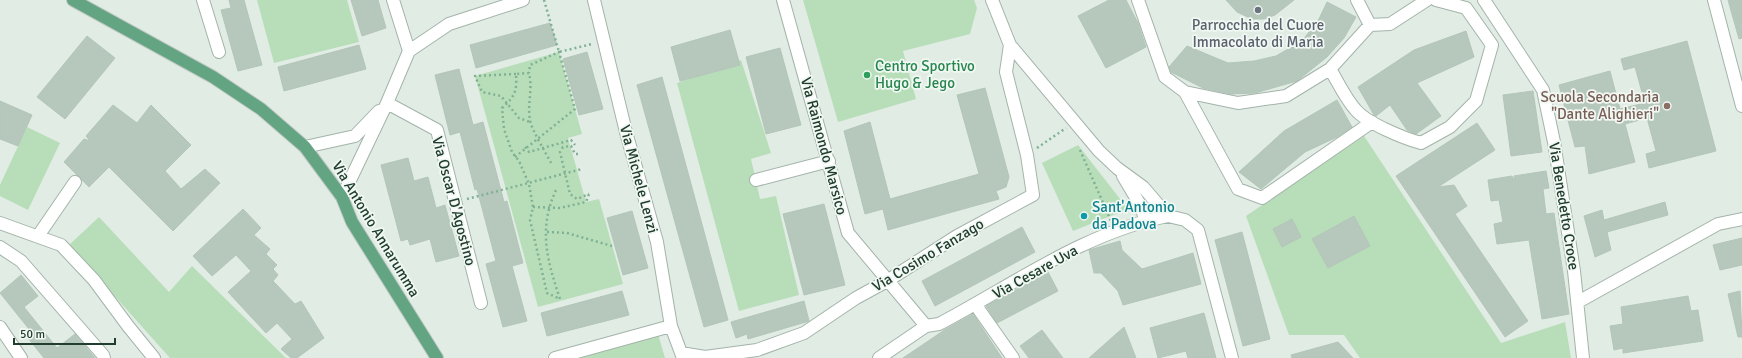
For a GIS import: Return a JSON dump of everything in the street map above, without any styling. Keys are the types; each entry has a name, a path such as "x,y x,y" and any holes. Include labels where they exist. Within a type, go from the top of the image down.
{"main road":[{"name":"Via Antonio Annarumma","path":"73,0 213,77 261,109 305,147 342,197 352,222 437,358"}],"street":[{"path":"203,0 219,52"},
{"path":"393,0 409,51"},
{"path":"342,197 387,103 409,51 449,24 523,0"},
{"name":"Via Michele Lenzi","path":"594,0 633,159 657,242 671,326 682,356"},
{"name":"Via Raimondo Marsico","path":"783,0 848,233 886,281"},
{"path":"992,0 1010,45 1074,122 1128,182 1142,208 1145,221"},
{"path":"1138,0 1165,77 1185,92 1238,104 1286,96 1330,70 1370,25 1390,24 1427,0"},
{"path":"1357,0 1370,25"},
{"path":"1330,70 1355,110 1372,122 1404,138 1421,143 1450,127 1476,101 1492,45 1466,8 1436,0"},
{"name":"Via Benedetto Croce","path":"1484,0 1543,90 1554,142 1578,302 1583,358"},
{"path":"1714,0 1742,106"},
{"name":"Via Cosimo Fanzago","path":"682,356 705,357 757,350 804,333 856,298 886,281 957,236 1033,195 1027,155 1006,72 1010,45"},
{"path":"1185,92 1238,189 1262,198 1372,122"},
{"path":"305,147 355,136 387,103"},
{"name":"Via Oscar D'Agostino","path":"387,103 437,130 481,303"},
{"path":"756,180 829,161"},
{"path":"1117,168 1143,187 1168,216 1185,220 1198,230 1232,358"},
{"path":"38,236 75,182"},
{"name":"Via Cesare Uva","path":"879,358 926,326 939,324 1054,259 1099,238 1145,221 1168,216"},
{"path":"1578,302 1718,224 1742,219"},
{"path":"0,223 61,245 94,280 154,358"},
{"path":"0,247 21,261 104,358"},
{"path":"886,281 926,326"},
{"path":"975,304 1013,358"},
{"path":"556,358 671,326"},
{"path":"0,327 21,358"}],"path":[{"path":"515,157 525,147 539,139 575,109 544,0"},
{"path":"551,163 530,122 529,103 532,86 529,73 530,65 559,52 604,40"},
{"path":"529,73 474,76 482,92 501,96 519,118 530,122"},
{"path":"516,74 517,89 508,103 502,108 504,129 515,157 519,161 529,184 533,207 530,220 548,293 560,299 548,264 546,221 556,190"},
{"path":"1027,155 1074,122"},
{"path":"1064,129 1069,134"},
{"path":"525,147 529,152 571,140 575,145"},
{"path":"1078,145 1109,217"},
{"path":"533,207 560,208 586,202 589,194 577,199 570,194 561,150 563,147 571,146 575,154 578,154"},
{"path":"455,202 582,169"},
{"path":"547,232 567,233 612,246"}],"green space":[{"path":"257,0 347,0 359,42 274,63"},
{"name":"Centro Sportivo Hugo & Jego","path":"803,0 974,0 977,8 970,34 903,51 916,99 838,122"},
{"path":"559,52 582,134 568,138 586,202 599,199 623,284 538,307 475,76"},
{"path":"741,60 771,153 751,159 760,199 776,196 799,295 739,311 677,83"},
{"path":"27,127 60,143 28,210 0,196 0,185"},
{"path":"1364,136 1501,343 1565,322 1571,358 1360,358 1344,335 1289,335 1246,216"},
{"path":"1078,145 1128,209 1073,231 1042,163"},
{"path":"99,217 169,292 192,266 286,358 170,358 69,245"},
{"path":"658,334 665,358 581,358"}],"building":[{"path":"229,0 244,0 262,65 238,71 221,10 231,8"},
{"path":"351,0 378,0 386,28 362,36"},
{"path":"1109,0 1126,0 1138,23 1146,47 1106,68 1078,16"},
{"name":"Parrocchia del Cuore Immacolato di Maria","path":"1226,0 1294,0 1275,15 1264,19 1252,19 1237,12"},
{"path":"1728,0 1742,0 1742,38 1739,39"},
{"path":"1327,2 1356,17 1344,38 1327,57 1297,81 1255,93 1231,94 1203,88 1171,72 1169,67 1187,46 1228,63 1254,61 1276,56 1302,41 1319,19"},
{"path":"550,23 557,45 476,68 470,45"},
{"path":"730,30 740,65 680,81 671,47"},
{"path":"1466,31 1474,57 1417,83 1441,116 1416,134 1407,130 1390,105 1376,116 1374,115 1358,87 1414,50"},
{"path":"87,36 115,58 65,119 37,97"},
{"name":"Scuola Secondaria \"Dante Alighieri\"","path":"1687,41 1716,151 1649,168 1646,154 1656,151 1647,118 1625,124 1635,162 1589,174 1585,146 1575,147 1559,85 1610,71 1620,109 1645,103 1635,67 1624,70 1621,59"},
{"path":"359,45 366,69 284,91 278,67"},
{"path":"780,48 801,125 766,134 746,57"},
{"path":"587,52 603,109 579,115 563,59"},
{"path":"459,69 473,125 483,122 504,202 507,201 523,263 512,266 527,321 503,327 486,264 496,261 477,189 475,190 460,132 450,135 435,75"},
{"path":"662,77 728,320 704,327 637,85"},
{"path":"985,88 1009,177 1006,187 996,191 999,199 888,230 883,209 865,214 844,131 870,122 890,199 979,174 957,95"},
{"path":"1533,91 1542,152 1511,156 1503,95"},
{"path":"1337,100 1352,127 1337,137 1305,152 1261,189 1239,172 1284,131"},
{"path":"0,101 32,115 18,146 0,139"},
{"path":"113,105 137,123 151,105 191,145 165,171 181,189 205,169 220,183 173,231 109,167 89,187 64,162 84,139 90,141 86,136"},
{"path":"1477,123 1495,150 1438,187 1454,185 1467,206 1455,214 1528,321 1505,337 1396,176"},
{"path":"408,158 414,181 428,177 436,208 445,205 459,256 436,262 430,239 410,245 408,239 401,241 381,165"},
{"path":"1546,171 1549,188 1543,189 1546,214 1554,213 1569,314 1542,319 1529,240 1497,244 1494,224 1503,222 1499,200 1491,201 1488,180 1512,176 1515,181 1514,176"},
{"path":"1665,202 1668,215 1607,232 1611,250 1595,257 1584,216 1602,210 1604,220"},
{"path":"824,204 845,285 804,295 783,214"},
{"path":"243,209 261,228 254,235 270,249 266,254 277,265 273,269 278,275 273,281 295,304 301,301 324,338 297,358 291,358 281,349 292,339 277,323 266,333 228,292 251,271 236,255 212,276 193,256"},
{"path":"632,211 648,268 623,275 607,218"},
{"path":"1354,216 1370,246 1328,268 1312,239"},
{"path":"1292,219 1301,237 1282,247 1273,229"},
{"path":"1022,227 1035,252 935,306 922,281"},
{"path":"1242,232 1270,339 1243,346 1215,240"},
{"path":"1742,238 1742,265 1720,270 1713,245"},
{"path":"1120,241 1122,250 1142,269 1193,253 1201,284 1123,305 1118,291 1101,273 1094,273 1089,250"},
{"path":"1048,272 1058,291 997,323 986,306"},
{"path":"21,275 38,296 24,307 57,348 75,334 95,358 44,358 24,333 29,329 0,293"},
{"path":"622,291 629,315 547,336 541,313"},
{"path":"1740,291 1742,337 1738,337 1728,294"},
{"path":"1688,296 1691,311 1698,310 1703,341 1623,353 1623,348 1614,350 1610,326 1623,324 1621,307"},
{"path":"804,301 809,321 748,339 747,334 736,338 731,322"},
{"path":"1204,313 1216,358 1188,358 1186,351 1158,358 1150,328"},
{"path":"973,314 1002,358 903,358 946,329"},
{"path":"1124,327 1136,358 1089,358"},
{"path":"1042,330 1063,358 1029,358 1020,346"},
{"path":"1338,342 1353,358 1292,358 1291,355"}],"place":[{"name":"Parrocchia del Cuore Immacolato di Maria","path":"1258,10"},
{"name":"Centro Sportivo Hugo & Jego","path":"867,75"},
{"name":"Scuola Secondaria \"Dante Alighieri\"","path":"1667,106"},
{"name":"Sant'Antonio da Padova","path":"1084,216"}]}
